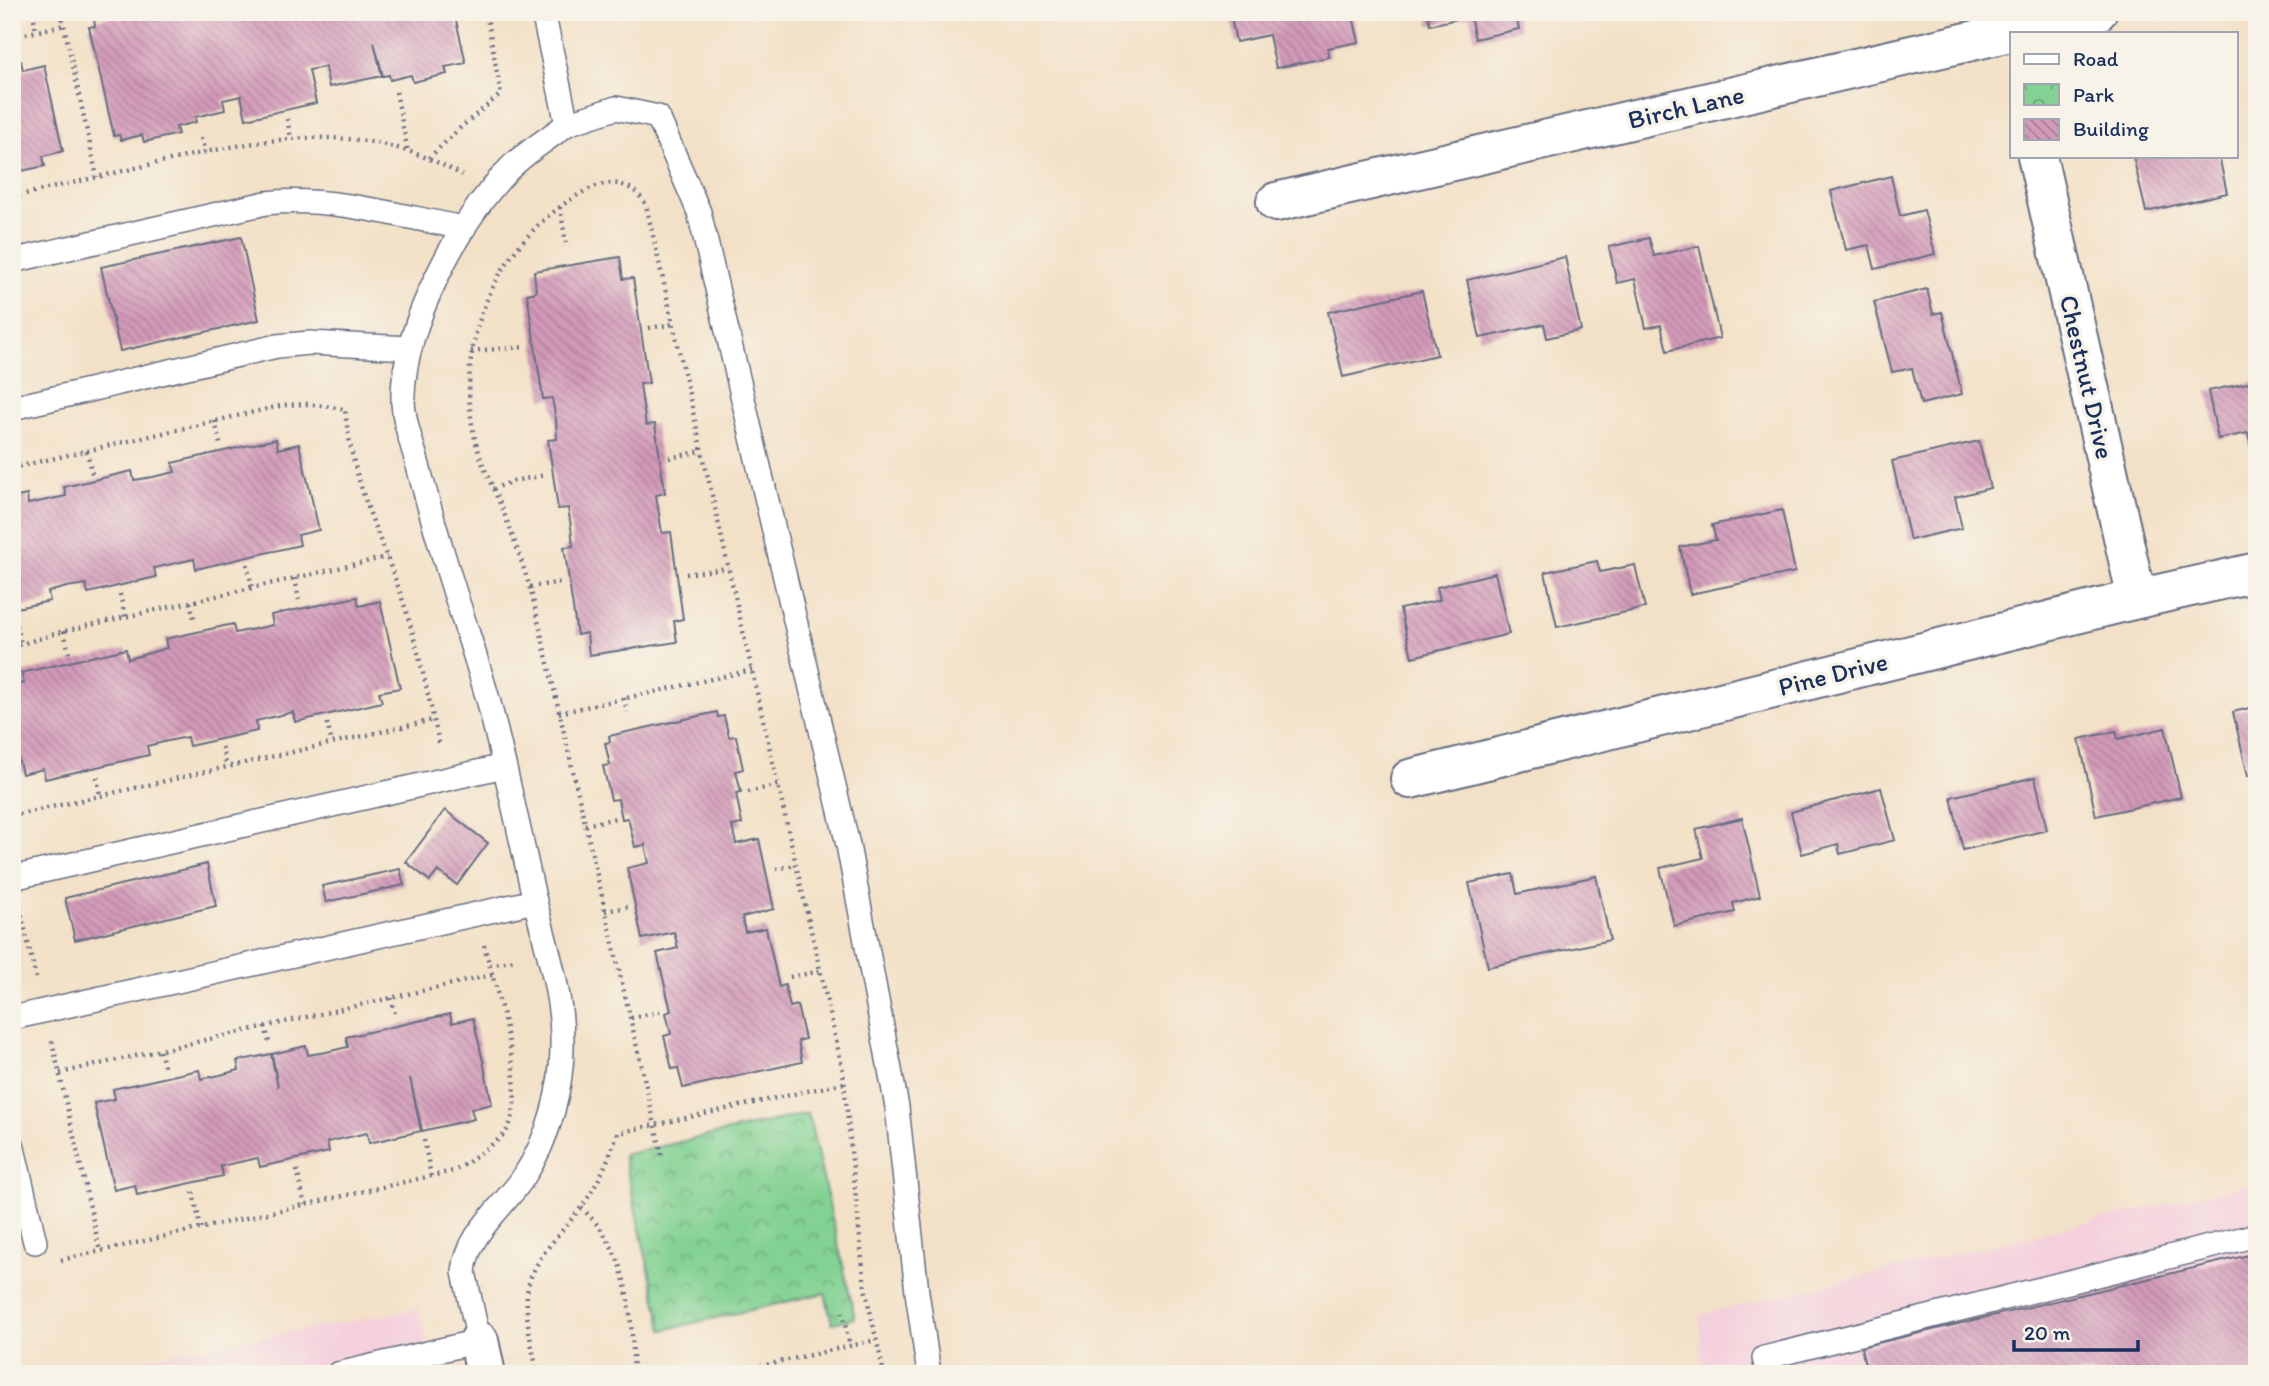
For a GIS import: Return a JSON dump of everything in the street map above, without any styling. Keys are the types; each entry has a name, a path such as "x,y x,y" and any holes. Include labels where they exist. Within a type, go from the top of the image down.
{"street":[{"name":"Birch Lane","path":"1276,202 2008,30 2097,12"},
{"name":"Chestnut Drive","path":"2037,158 2137,599"},
{"name":"Pine Drive","path":"1410,779 2137,599 2257,572"}],"lane":[{"path":"543,12 567,124"},
{"path":"338,1374 482,1357 464,1272 465,1260 474,1240 522,1180 538,1152 553,1108 561,1064 562,1026 485,689 431,516 405,416 403,394 410,348 425,303 464,228 490,191 509,168 567,124 616,108 658,117 699,212 848,845 897,1107 917,1292 929,1374"},
{"path":"12,261 283,201 325,202 464,228"},
{"path":"12,408 277,346 309,343 410,348"},
{"path":"12,877 504,766"},
{"path":"12,1018 535,901"},
{"path":"12,1144 35,1242"},
{"path":"1768,1374 1764,1358 2257,1235"}],"path":[{"path":"33,12 36,31"},
{"path":"61,12 97,177"},
{"path":"429,158 501,94 486,12"},
{"path":"12,37 64,25"},
{"path":"396,92 408,152"},
{"path":"287,119 291,138"},
{"path":"12,197 252,142 313,136 354,139 429,158 490,191"},
{"path":"201,138 205,152"},
{"path":"662,1156 530,587 519,552 479,456 467,382 471,351 484,304 505,265 535,229 559,207 589,189 609,183 626,185 641,197 646,205 821,971 844,1083 862,1266 884,1374"},
{"path":"559,207 566,243"},
{"path":"649,328 673,324"},
{"path":"471,351 526,347"},
{"path":"12,468 284,405 309,404 345,408 350,452 358,484 387,558 419,653 447,778"},
{"path":"215,421 220,444"},
{"path":"669,457 701,450"},
{"path":"87,451 92,474"},
{"path":"494,489 513,481 546,475"},
{"path":"12,647 64,631 387,558"},
{"path":"247,565 252,588"},
{"path":"686,574 728,568"},
{"path":"295,578 299,600"},
{"path":"530,587 562,582"},
{"path":"120,594 125,617"},
{"path":"190,602 195,622"},
{"path":"15,619 21,644"},
{"path":"64,631 69,653"},
{"path":"559,713 752,670"},
{"path":"624,698 627,712"},
{"path":"12,816 433,720"},
{"path":"327,723 332,743"},
{"path":"222,747 227,767"},
{"path":"97,777 100,796"},
{"path":"748,792 778,785"},
{"path":"585,824 616,818"},
{"path":"776,869 796,865"},
{"path":"12,877 100,1251"},
{"path":"605,911 628,907"},
{"path":"50,1263 431,1176 459,1168 504,1134 511,1119 514,1095 511,1048 476,914"},
{"path":"790,978 821,971"},
{"path":"60,1073 492,975"},
{"path":"391,998 395,1013"},
{"path":"631,1018 663,1011"},
{"path":"265,1026 269,1042"},
{"path":"503,1049 511,1048"},
{"path":"160,1051 164,1066"},
{"path":"538,1374 527,1290 542,1257 581,1208 599,1180 618,1133 844,1083"},
{"path":"424,1140 431,1176"},
{"path":"297,1170 305,1205"},
{"path":"193,1192 201,1229"},
{"path":"581,1208 603,1230 618,1262 627,1291 634,1374"},
{"path":"842,1312 850,1346"},
{"path":"726,1374 750,1371 876,1340"}],"shaded area":[{"path":"2257,1182 2257,1374 1701,1374 1700,1315"},
{"path":"420,1309 433,1374 53,1374"}],"green space":[{"path":"808,1113 855,1318 832,1323 825,1293 663,1330 623,1155"}],"building":[{"path":"115,12 454,12 466,63 445,67 447,74 413,82 411,75 390,80 389,75 383,76 374,42 382,76 329,87 325,67 309,70 316,103 246,119 241,96 223,100 225,110 195,117 196,122 176,127 178,134 144,142 142,135 121,140 119,135 114,136 89,27 95,26 94,20 115,15"},
{"path":"1256,12 1352,12 1359,42 1328,48 1329,57 1276,68 1269,35 1236,42 1231,17"},
{"path":"1427,12 1515,12 1519,29 1475,39 1470,16 1430,25"},
{"path":"21,61 23,70 44,65 63,151 43,156 45,166 12,173 12,63"},
{"path":"2133,158 2219,158 2227,193 2146,212"},
{"path":"1891,176 1900,216 1924,210 1935,254 1875,269 1869,245 1846,250 1831,191"},
{"path":"241,237 259,320 120,351 101,267"},
{"path":"1649,238 1654,256 1699,246 1720,338 1667,351 1661,325 1646,328 1635,279 1617,283 1609,247"},
{"path":"620,257 623,279 633,278 649,383 640,384 643,406 646,425 655,424 665,493 656,495 662,533 671,532 683,619 674,621 677,642 589,655 587,633 577,635 564,547 573,546 571,527 568,508 558,509 548,440 557,439 556,420 552,398 543,399 527,294 536,292 534,271"},
{"path":"1565,257 1581,330 1547,338 1544,324 1480,338 1467,280"},
{"path":"1927,289 1933,314 1942,312 1962,394 1921,404 1912,368 1892,372 1874,302"},
{"path":"1422,291 1437,355 1343,377 1328,312"},
{"path":"2257,381 2257,447 2251,448 2248,433 2218,439 2208,391"},
{"path":"276,439 278,449 299,444 319,530 298,535 300,545 196,569 194,559 154,568 156,577 88,593 86,584 67,587 48,592 50,601 12,609 12,498 27,495 28,504 66,496 64,487 132,471 134,480 153,477 175,472 172,463"},
{"path":"1979,441 1990,488 1955,497 1962,528 1910,540 1892,461"},
{"path":"1782,510 1795,572 1690,594 1680,547 1716,540 1712,525"},
{"path":"1597,561 1600,572 1635,565 1645,608 1557,627 1545,572"},
{"path":"1495,573 1509,634 1412,657 1400,609 1440,600 1437,587"},
{"path":"357,597 359,606 380,601 400,688 379,692 382,702 295,722 293,712 256,721 257,731 189,746 187,737 168,741 147,746 149,755 45,779 43,769 22,774 12,732 12,686 24,683 21,673 126,649 128,659 167,648 165,639 233,624 235,633 273,625 271,615"},
{"path":"2257,706 2257,774 2248,776 2233,712"},
{"path":"717,712 718,717 724,716 729,737 736,736 743,769 736,771 741,792 736,793 742,824 732,826 736,844 759,839 774,909 742,917 745,932 766,928 779,987 785,985 790,1007 797,1005 805,1039 798,1041 802,1062 683,1088 678,1068 672,1069 664,1036 671,1034 666,1013 671,1011 657,953 678,948 674,932 642,939 627,868 649,863 645,845 635,847 628,818 622,819 618,799 611,800 603,766 610,765 605,743 610,742 609,736"},
{"path":"2165,728 2181,797 2096,816 2079,739 2116,731 2118,739"},
{"path":"2035,777 2047,830 1963,850 1951,797"},
{"path":"1881,788 1895,840 1840,854 1838,844 1802,854 1791,812"},
{"path":"445,810 488,843 457,885 438,871 430,881 406,862"},
{"path":"1742,818 1760,896 1733,903 1735,912 1674,926 1660,868 1703,858 1696,829"},
{"path":"207,864 216,906 75,940 65,898"},
{"path":"400,869 404,885 326,902 322,886"},
{"path":"1513,874 1517,894 1596,876 1610,940 1488,967 1469,883"},
{"path":"450,1014 452,1023 473,1018 483,1061 492,1104 471,1109 474,1119 422,1131 410,1078 421,1131 369,1143 367,1133 327,1142 329,1152 260,1167 258,1158 221,1166 223,1176 137,1195 135,1185 114,1190 94,1103 115,1099 113,1089 199,1070 201,1079 220,1075 239,1070 237,1061 271,1054 278,1087 272,1054 306,1046 308,1055 326,1052 348,1047 346,1037"},
{"path":"2257,1253 2257,1374 1867,1374 1861,1347"}]}
